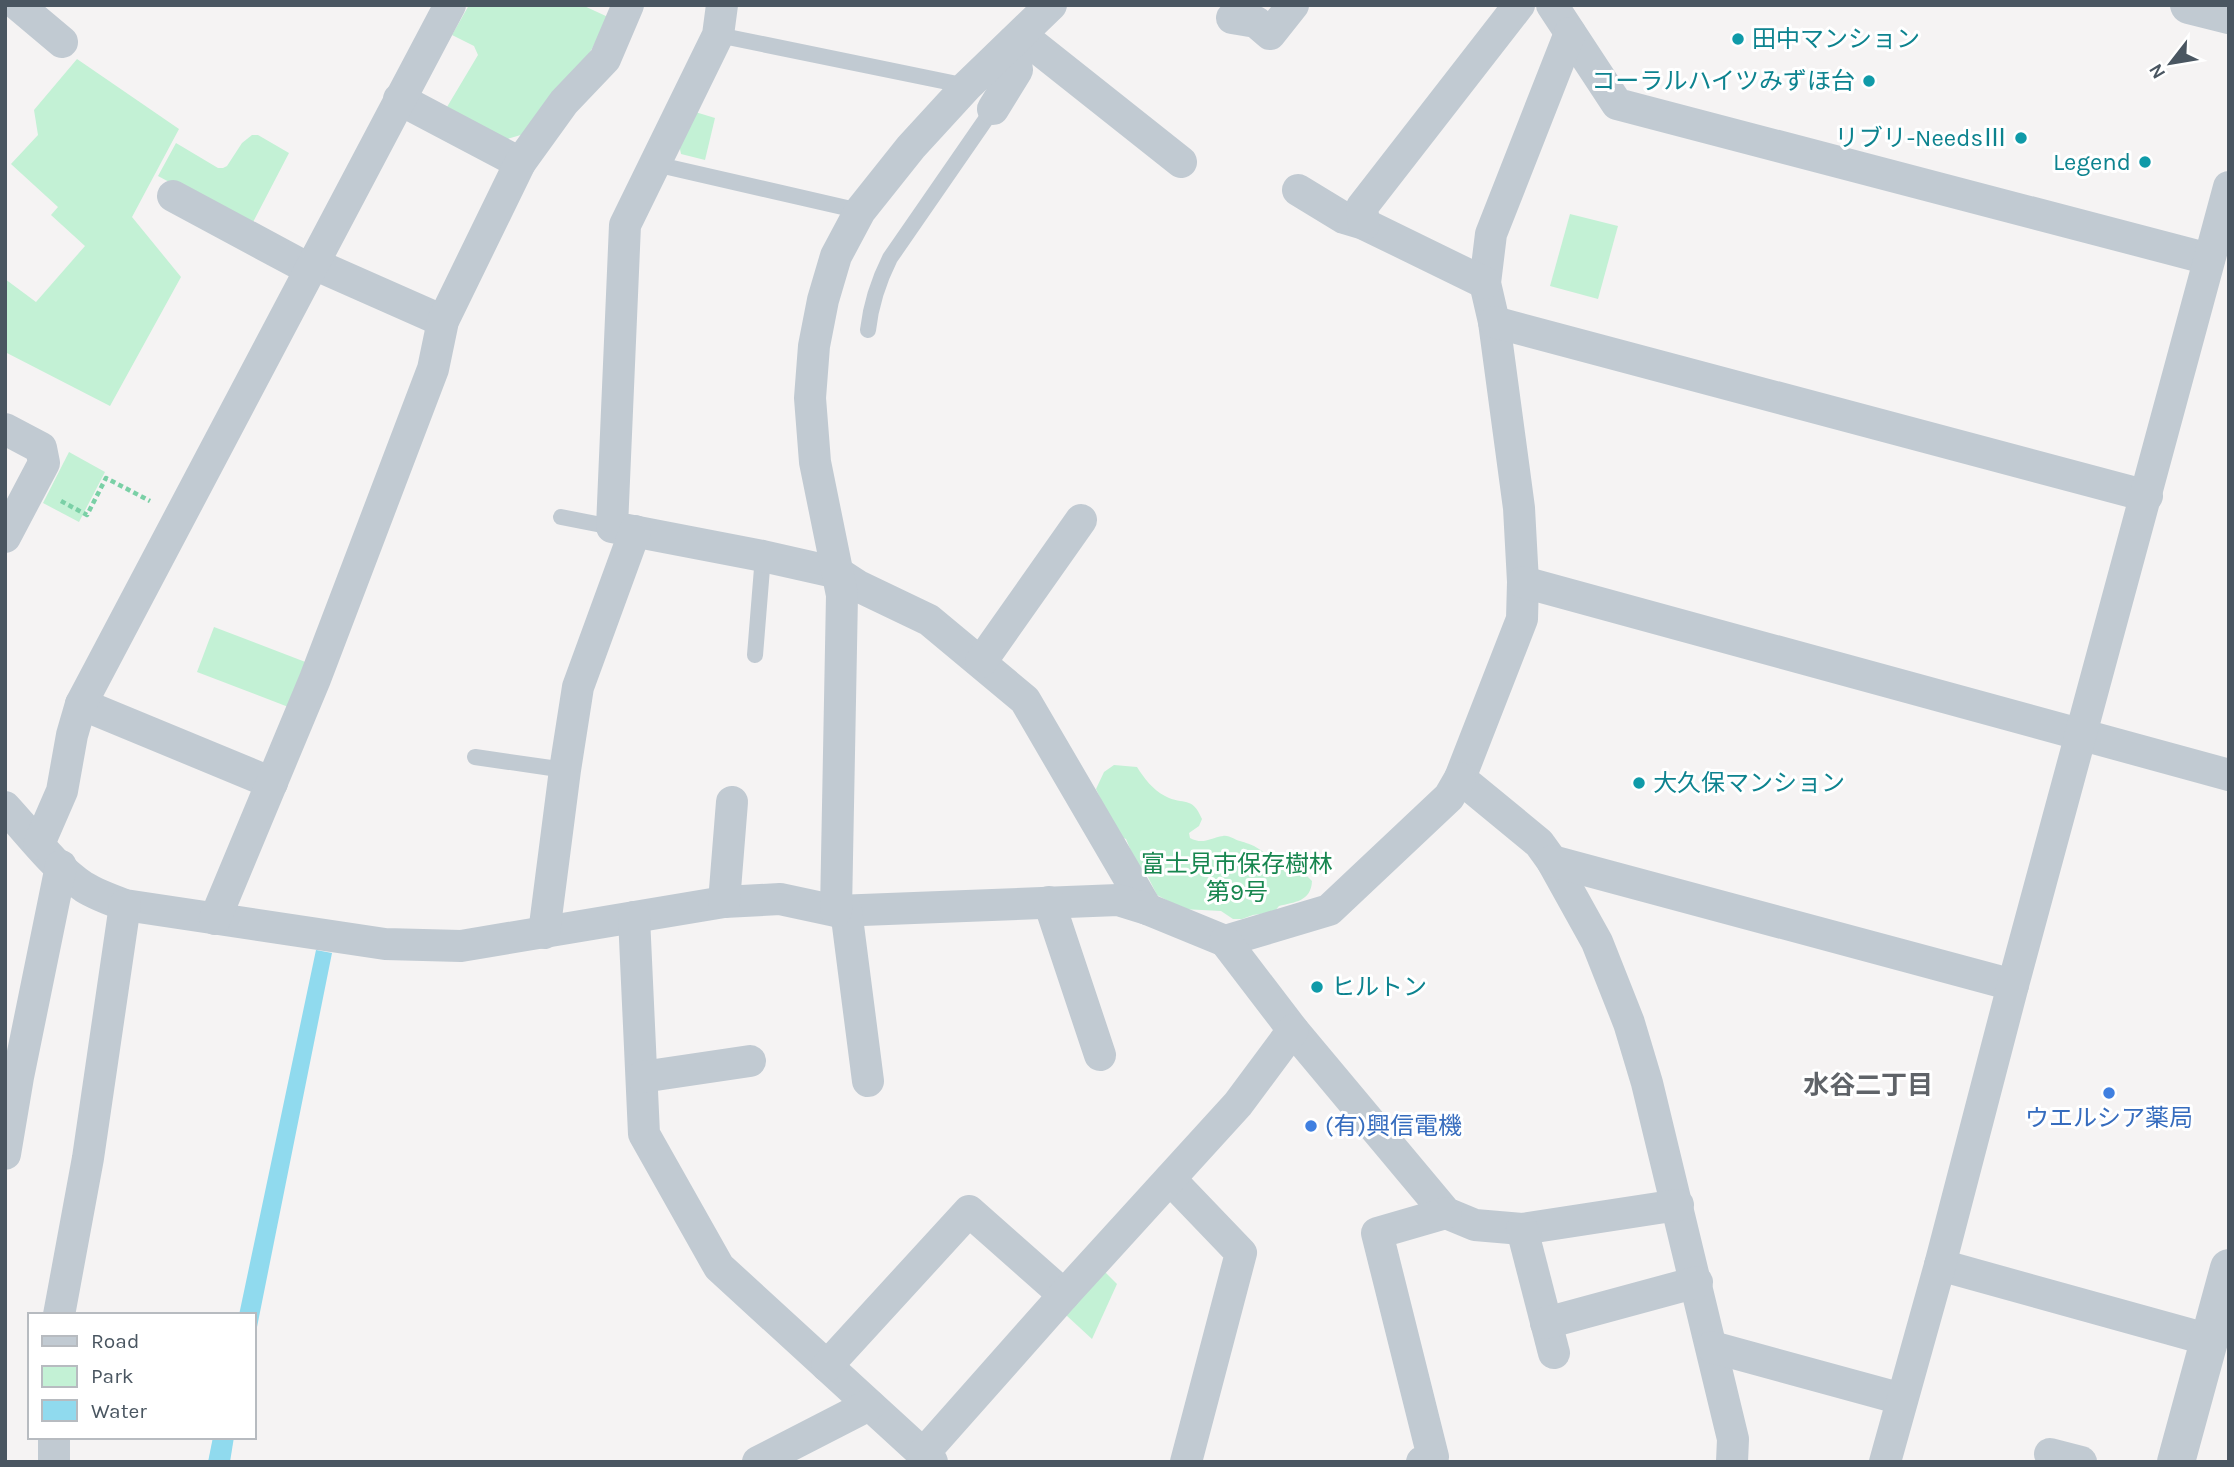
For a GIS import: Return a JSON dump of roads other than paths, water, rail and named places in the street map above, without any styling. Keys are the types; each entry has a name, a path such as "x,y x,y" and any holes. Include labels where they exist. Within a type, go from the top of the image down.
{"street":[{"path":"18,5 62,42"},
{"path":"39,844 62,791 72,735 81,704 450,5"},
{"path":"215,919 315,678 433,369 443,321 520,163 564,102 605,59 628,5"},
{"path":"868,1081 841,910 842,595 815,462 810,397 814,346 823,300 836,256 860,211 912,147 967,86 1051,5"},
{"path":"1232,18 1256,22 1270,34 1293,5"},
{"path":"1364,224 1362,207 1518,5"},
{"path":"1552,5 1617,104 2209,259"},
{"path":"2189,5 2229,15"},
{"path":"544,933 578,687 624,529 625,225 720,20"},
{"path":"1225,941 1329,910 1449,797 1460,778 1522,619 1519,508 1494,322 1485,283 1491,234 1570,33"},
{"path":"993,109 1017,70 1017,38"},
{"path":"1017,38 1181,162"},
{"path":"399,99 520,163"},
{"path":"1885,1462 2229,187"},
{"path":"1298,190 1345,218 1364,224 1485,283"},
{"path":"173,196 310,266 443,321"},
{"path":"1494,322 2147,496"},
{"path":"5,429 40,448 44,463 5,537"},
{"path":"981,662 1081,520"},
{"path":"624,529 838,573 858,586 929,620 1026,700 1147,909"},
{"path":"1522,582 2229,775"},
{"path":"81,704 272,783"},
{"path":"1460,778 1539,843 1552,861 1597,942 1629,1023 1647,1083 1733,1439 1732,1462"},
{"path":"724,902 732,802"},
{"path":"7,814 83,886 125,905 384,944 460,946 724,902 780,899 841,910 1118,900 1225,941 1293,1030 1446,1213 1475,1225 1522,1229 1678,1205"},
{"path":"1552,861 2013,985"},
{"path":"5,1154 12,1080 61,866"},
{"path":"1049,902 1100,1055"},
{"path":"59,1313 88,1158 125,905"},
{"path":"634,917 643,1135 719,1268 928,1458 1064,1295 1238,1104 1293,1030"},
{"path":"642,1077 750,1061"},
{"path":"1170,1179 1241,1253 1186,1462"},
{"path":"827,1366 969,1211 1064,1295"},
{"path":"1422,1462 1433,1457 1377,1233 1446,1213"},
{"path":"1522,1229 1550,1338 1697,1282"},
{"path":"1940,1265 2210,1340"},
{"path":"2176,1462 2229,1268"},
{"path":"1712,1347 1902,1399"},
{"path":"758,1462 869,1405"},
{"path":"54,1439 54,1462"},
{"path":"2050,1454 2081,1462"}],"lane":[{"path":"720,20 967,86"},
{"path":"868,330 874,294 890,258 993,109"},
{"path":"655,164 860,211"},
{"path":"561,517 624,529"},
{"path":"755,656 763,556"},
{"path":"475,757 565,770"}],"water":[{"path":"316,950 332,953 256,1332 256,1313 239,1313"},
{"path":"213,1439 234,1439 230,1462 208,1462"}],"place":[{"name":"田中マンション","path":"1738,39"},
{"name":"コーラルハイツみずほ台","path":"1869,81"},
{"name":"リブリ-NeedsⅢ","path":"2021,138"},
{"name":"Legend","path":"2145,162"},
{"name":"大久保マンション","path":"1639,783"},
{"name":"ヒルトン","path":"1317,987"},
{"name":"ウエルシア薬局","path":"2109,1093"},
{"name":"(有)興信電機","path":"1311,1126"}],"district":[{"name":"水谷二丁目","path":"1868,1085"}],"park label":[{"name":"富士見市保存樹林 第9号","path":"1237,878"}]}
